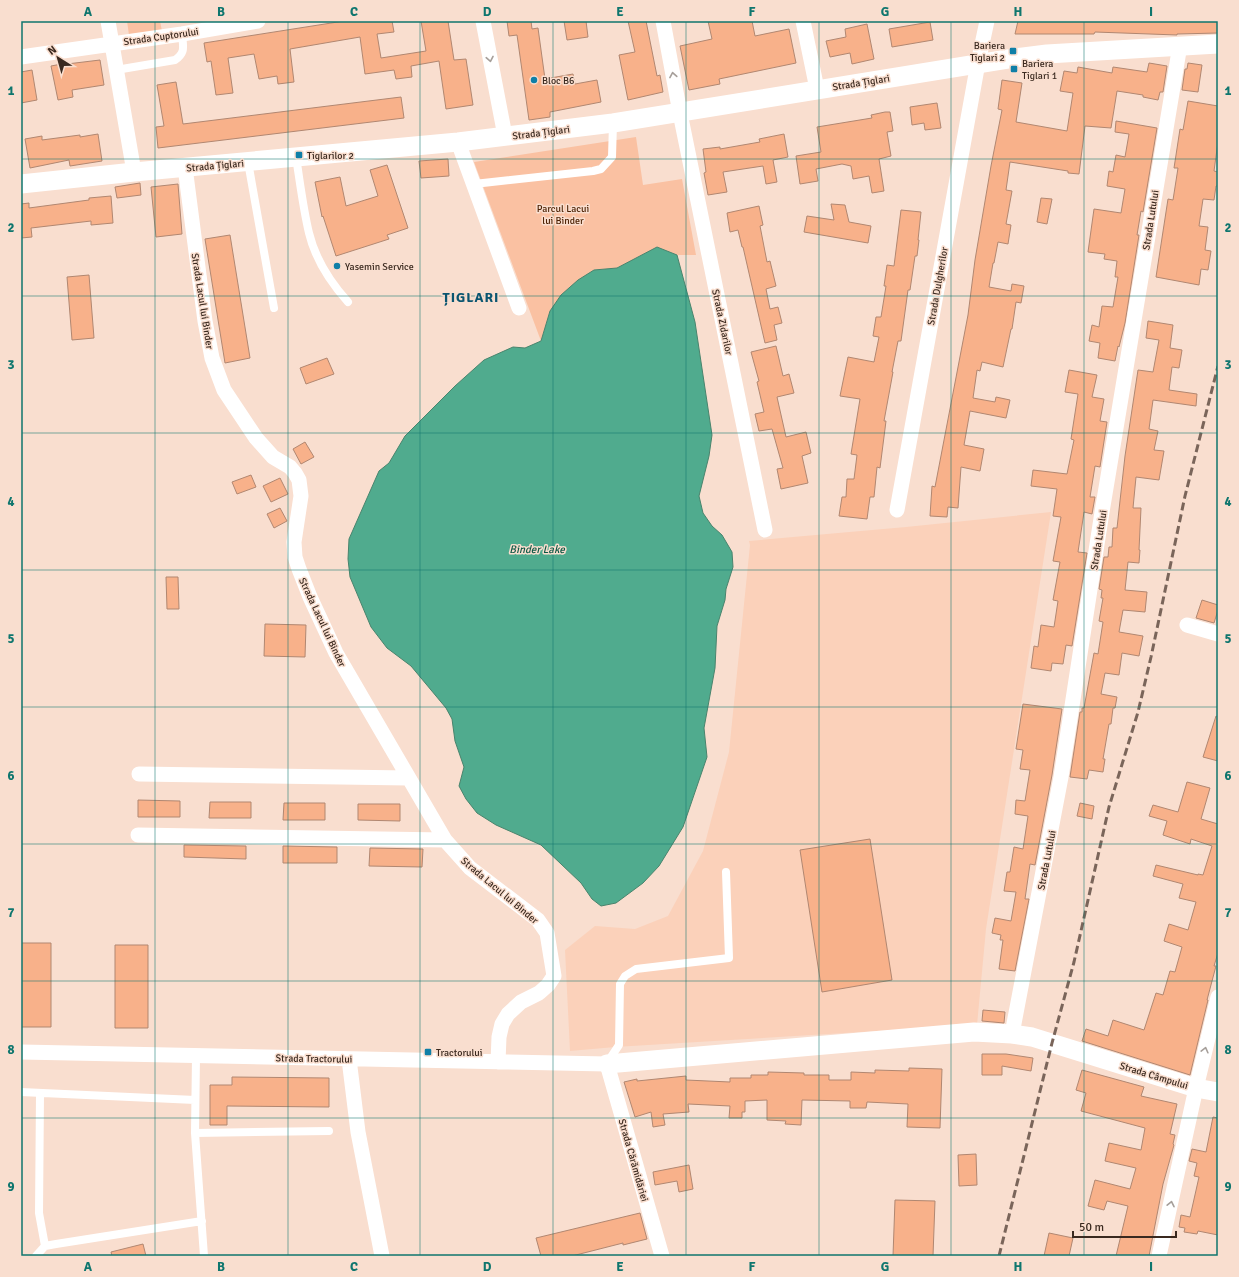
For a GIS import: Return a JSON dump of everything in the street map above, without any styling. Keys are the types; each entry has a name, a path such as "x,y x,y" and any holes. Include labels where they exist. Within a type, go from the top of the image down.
{"street":[{"name":"Strada Cuptorului","path":"108,21 134,172"},
{"name":"Strada Cuptorului","path":"21,57 182,34 258,21"},
{"name":"Strada Țiglari","path":"483,21 505,136"},
{"name":"Strada Zidarilor","path":"664,21 680,113 765,530"},
{"path":"803,21 817,89"},
{"name":"Strada Dulgherilor","path":"897,510 978,62 987,21"},
{"name":"Strada Țiglari","path":"21,184 458,142 613,123 978,62 1047,54 1180,45 1218,44"},
{"name":"Strada Lutului","path":"1012,1034 1061,777 1102,512 1180,45"},
{"path":"458,142 520,308"},
{"name":"Strada Lacul lui Binder","path":"185,168 205,321 212,358 224,390 256,438 273,457 290,467 295,472 299,480 301,496 294,542 295,557 336,653 445,840 470,868 538,920 547,933 554,976 548,986 521,1002 508,1014 502,1024 499,1037 498,1062"},
{"path":"1187,625 1218,634"},
{"path":"139,774 408,778"},
{"path":"138,835 445,840"},
{"path":"1160,1256 1196,1088 1218,997"},
{"name":"Strada Câmpului","path":"607,1064 974,1032 1012,1034 1052,1043 1196,1088 1218,1092"},
{"name":"Strada Tractorului","path":"21,1052 607,1064"},
{"path":"350,1059 358,1132 382,1256"},
{"name":"Strada Cărămidăriei","path":"607,1064 662,1256"}],"lane":[{"path":"116,70 175,60 181,56 184,50 182,34"},
{"path":"474,184 601,169 612,157 613,123"},
{"path":"296,157 309,234 319,259 335,288 348,302"},
{"path":"248,162 274,308"},
{"path":"607,1064 619,1045 620,984 626,976 636,969 729,958 726,872"},
{"path":"196,1056 194,1133 204,1256"},
{"path":"21,1092 195,1100"},
{"path":"40,1094 39,1214 45,1246"},
{"path":"194,1133 329,1131"},
{"path":"36,1256 45,1246 202,1221"}],"shaded area":[{"path":"1051,512 986,929 977,1025 570,1051 565,950 595,926 635,929 668,916 703,851 729,752 750,545 749,541"}],"green space":[{"path":"127,21 160,21 162,31 129,35"},
{"name":"Parcul Lacui lui Binder","path":"636,137 643,185 682,179 696,255 677,255 657,247 617,268 594,270 550,311 541,341 474,162"}],"water":[{"name":"Binder Lake","path":"657,247 677,255 695,322 712,435 709,456 699,496 703,513 712,526 722,535 732,552 733,567 717,626 715,668 704,728 707,757 683,827 659,866 643,883 616,903 601,906 592,899 581,883 541,845 496,825 477,813 466,799 459,786 464,767 455,741 452,719 446,708 411,666 387,648 371,627 350,577 348,559 349,539 379,471 389,463 405,436 455,386 484,360 513,347 525,348 541,341 550,311 561,295 578,280 594,270 617,268"}],"building":[{"path":"344,21 392,21 394,32 377,34 381,58 426,51 421,21 448,21 454,60 466,59 473,105 446,109 439,61 411,66 412,77 396,79 394,70 365,74 360,37 290,49 294,82 278,84 277,76 259,79 254,54 228,58 233,93 216,95 211,61 207,62 204,43"},
{"path":"507,21 531,21 532,29 538,28 545,79 573,74 575,84 597,80 601,102 550,112 550,117 529,120 517,35 509,36"},
{"path":"564,21 586,21 588,37 567,40"},
{"path":"628,21 646,21 657,76 660,75 663,92 628,100 619,55 635,52"},
{"path":"708,21 752,21 755,36 789,29 796,63 719,79 720,84 689,90 680,46 712,39"},
{"path":"1018,21 1218,21 1218,33 1177,35 1095,32 1094,34 1015,34"},
{"path":"930,22 933,40 892,47 889,29"},
{"path":"867,24 874,59 852,64 850,53 830,57 826,41 846,37 845,29"},
{"path":"100,60 104,85 72,90 73,97 58,100 51,66"},
{"path":"1149,63 1167,66 1163,92 1160,92 1158,100 1143,97 1143,95 1117,91 1111,128 1085,126 1079,174 1010,162 1006,190 1012,191 1006,224 1011,225 1008,244 998,242 989,287 1011,291 1012,284 1024,286 1021,303 1016,302 1012,329 1003,367 982,362 980,371 977,370 973,398 995,402 996,397 1010,400 1006,418 970,411 964,445 984,449 980,471 961,467 958,508 948,507 947,517 930,516 932,486 935,487 968,315 975,260 1002,110 998,109 1002,80 1022,83 1016,122 1067,131 1073,93 1060,91 1064,71 1077,73 1078,67 1112,73 1113,67 1147,72"},
{"path":"1188,63 1202,65 1198,92 1182,90 1185,69 1187,69"},
{"path":"32,70 37,100 21,103 21,72"},
{"path":"176,82 183,124 401,97 404,118 158,148 156,127 164,126 157,85"},
{"path":"1188,101 1218,106 1218,142 1214,171 1218,172 1218,186 1216,186 1214,200 1203,199 1199,226 1208,227 1205,250 1211,251 1208,270 1201,269 1199,285 1156,277 1168,199 1173,200 1178,168 1174,168 1180,129 1183,130"},
{"path":"937,103 941,128 925,130 924,123 912,125 910,107"},
{"path":"890,112 893,131 887,132 891,156 879,159 884,191 872,193 869,176 853,179 851,166 842,164 816,169 818,181 800,184 796,156 821,152 817,127 872,118 871,115"},
{"path":"1116,121 1157,128 1143,212 1141,211 1137,235 1139,235 1125,323 1115,361 1098,358 1100,343 1089,341 1092,325 1099,327 1102,306 1113,307 1118,277 1115,277 1117,261 1104,259 1105,254 1088,252 1094,209 1121,213 1125,189 1107,186 1109,171 1113,172 1116,155 1125,157 1129,134 1115,132"},
{"path":"98,134 102,161 70,166 69,160 30,168 25,139 42,136 42,140"},
{"path":"784,134 788,157 773,160 777,182 766,184 763,166 723,172 727,192 708,195 704,173 706,172 703,149 720,147 720,149 760,142 759,139"},
{"path":"448,159 449,176 421,178 419,161"},
{"path":"387,165 408,228 387,235 389,239 336,256 323,216 322,217 315,182 340,177 346,206 378,196 370,170"},
{"path":"140,183 141,195 117,198 115,187"},
{"path":"178,184 182,234 156,237 151,187"},
{"path":"111,196 113,223 91,225 91,221 31,228 32,237 21,238 21,204 29,203 29,208 89,200 89,198"},
{"path":"1041,198 1052,199 1047,224 1037,222"},
{"path":"831,204 845,205 849,222 871,226 868,243 804,232 807,216 834,220"},
{"path":"759,206 763,225 760,226 767,262 770,261 776,286 766,289 770,309 778,307 782,323 774,325 777,340 765,343 743,247 738,230 730,232 727,213"},
{"path":"901,210 921,212 919,240 910,290 908,290 901,341 898,341 892,372 884,421 886,421 880,468 877,467 874,497 870,497 867,519 839,516 842,497 846,497 847,479 854,479 857,455 851,454 860,399 840,396 848,357 874,362 879,337 873,336 876,317 881,317 886,286 884,286 887,265 894,266"},
{"path":"230,235 250,358 225,363 205,239"},
{"path":"89,275 94,338 72,340 67,277"},
{"path":"1148,321 1173,325 1170,348 1182,350 1179,368 1172,367 1169,390 1197,394 1196,406 1153,400 1149,429 1158,431 1154,450 1164,451 1159,480 1136,477 1133,508 1141,508 1139,563 1128,562 1125,590 1147,592 1145,612 1123,610 1119,632 1143,636 1139,656 1122,653 1119,675 1105,673 1101,694 1117,697 1115,708 1113,708 1111,724 1109,724 1103,759 1105,759 1103,772 1089,770 1087,779 1070,777 1080,712 1082,712 1082,708 1084,708 1094,653 1098,654 1103,622 1099,621 1103,598 1101,598 1102,590 1099,589 1104,557 1108,557 1109,547 1112,547 1113,528 1117,528 1125,456 1138,370 1153,372 1159,340 1146,338"},
{"path":"776,346 783,376 789,374 794,393 777,397 786,437 806,432 811,453 802,456 808,483 781,489 777,469 783,468 772,429 759,431 755,414 764,412 757,382 759,381 751,352"},
{"path":"327,358 334,374 306,384 300,368"},
{"path":"1069,370 1097,375 1092,397 1104,399 1100,421 1107,422 1100,467 1095,466 1090,497 1095,497 1092,514 1084,512 1078,552 1087,553 1072,646 1066,645 1063,664 1052,663 1051,671 1031,668 1034,646 1038,647 1041,625 1054,627 1058,601 1053,600 1060,562 1053,561 1061,517 1053,516 1057,489 1031,486 1033,470 1067,474 1074,440 1071,439 1078,394 1065,392"},
{"path":"305,442 314,457 301,464 293,449"},
{"path":"251,475 256,487 237,494 232,482"},
{"path":"280,478 288,494 271,502 263,486"},
{"path":"280,508 287,521 274,528 267,514"},
{"path":"166,577 178,577 179,609 167,609"},
{"path":"1202,600 1218,605 1214,623 1196,618"},
{"path":"265,624 306,625 305,657 264,656"},
{"path":"1023,704 1062,709 1052,775 1035,865 1030,864 1025,899 1029,899 1015,971 999,969 1003,940 1000,940 1001,935 992,933 995,918 1011,921 1016,892 1004,891 1007,872 1010,872 1014,847 1023,849 1028,816 1015,814 1016,800 1025,801 1030,770 1020,769 1023,750 1016,749"},
{"path":"1216,716 1218,717 1218,761 1203,757"},
{"path":"1187,782 1210,788 1201,819 1218,824 1218,953 1190,1075 1082,1041 1086,1029 1108,1036 1113,1020 1144,1030 1156,993 1163,995 1170,971 1175,972 1182,947 1164,941 1169,924 1188,930 1196,902 1179,898 1183,884 1153,876 1156,865 1203,875 1212,846 1191,839 1190,844 1163,835 1167,821 1149,816 1153,805 1178,812"},
{"path":"138,800 180,801 180,817 138,817"},
{"path":"210,802 251,802 251,818 209,818"},
{"path":"284,803 325,803 325,820 283,820"},
{"path":"1080,803 1094,806 1092,819 1077,816"},
{"path":"358,804 400,804 400,821 358,820"},
{"path":"870,839 892,980 822,992 800,850"},
{"path":"184,845 246,846 246,859 184,857"},
{"path":"283,846 337,847 337,863 283,863"},
{"path":"370,848 423,849 422,867 369,866"},
{"path":"21,943 51,943 51,1027 21,1027"},
{"path":"115,945 148,945 148,1028 115,1028"},
{"path":"983,1010 1005,1012 1004,1023 982,1021"},
{"path":"982,1054 1006,1054 1033,1058 1031,1071 1002,1066 1002,1075 982,1075"},
{"path":"909,1068 942,1069 940,1128 907,1127 908,1104 867,1102 866,1108 850,1108 850,1101 802,1100 801,1125 785,1124 786,1121 767,1120 767,1100 745,1101 745,1112 742,1112 742,1118 729,1118 730,1106 688,1104 689,1112 663,1114 665,1125 653,1127 651,1112 635,1117 624,1082 637,1079 637,1081 686,1076 686,1080 730,1082 730,1078 751,1078 751,1075 768,1075 768,1072 804,1073 804,1075 829,1075 829,1080 851,1080 851,1072 875,1073 875,1070 909,1071"},
{"path":"1082,1070 1144,1087 1141,1096 1177,1104 1170,1134 1175,1135 1174,1145 1163,1184 1149,1256 1116,1256 1128,1206 1107,1201 1104,1210 1088,1206 1095,1180 1130,1189 1136,1168 1105,1161 1109,1143 1141,1150 1145,1128 1081,1111 1086,1093 1076,1090"},
{"path":"232,1077 329,1078 329,1107 227,1106 227,1125 210,1125 210,1085 232,1085"},
{"path":"1213,1117 1218,1118 1218,1235 1198,1231 1197,1234 1184,1232 1185,1228 1179,1227 1181,1215 1190,1217 1199,1177 1194,1176 1197,1163 1189,1161 1192,1149 1206,1152"},
{"path":"976,1154 977,1185 959,1186 958,1155"},
{"path":"689,1165 693,1189 679,1192 677,1181 655,1185 653,1172"},
{"path":"895,1200 935,1201 933,1256 893,1256"},
{"path":"640,1213 647,1239 623,1245 623,1243 572,1256 541,1256 536,1238"},
{"path":"1049,1233 1073,1238 1069,1256 1044,1256"},
{"path":"143,1244 146,1256 112,1256 111,1252"}],"railway":[{"path":"999,1256 1052,1043 1074,962 1109,807 1138,712 1185,496 1218,366"}],"place":[{"name":"Bariera Tiglari 2","path":"1013,51"},
{"name":"Bariera Tiglari 1","path":"1014,69"},
{"name":"Bloc B6","path":"534,80"},
{"name":"Tiglarilor 2","path":"299,155"},
{"name":"Yasemin Service","path":"337,266"},
{"name":"Tractorului","path":"428,1052"}],"district":[{"name":"ȚIGLARI","path":"471,297"}]}
